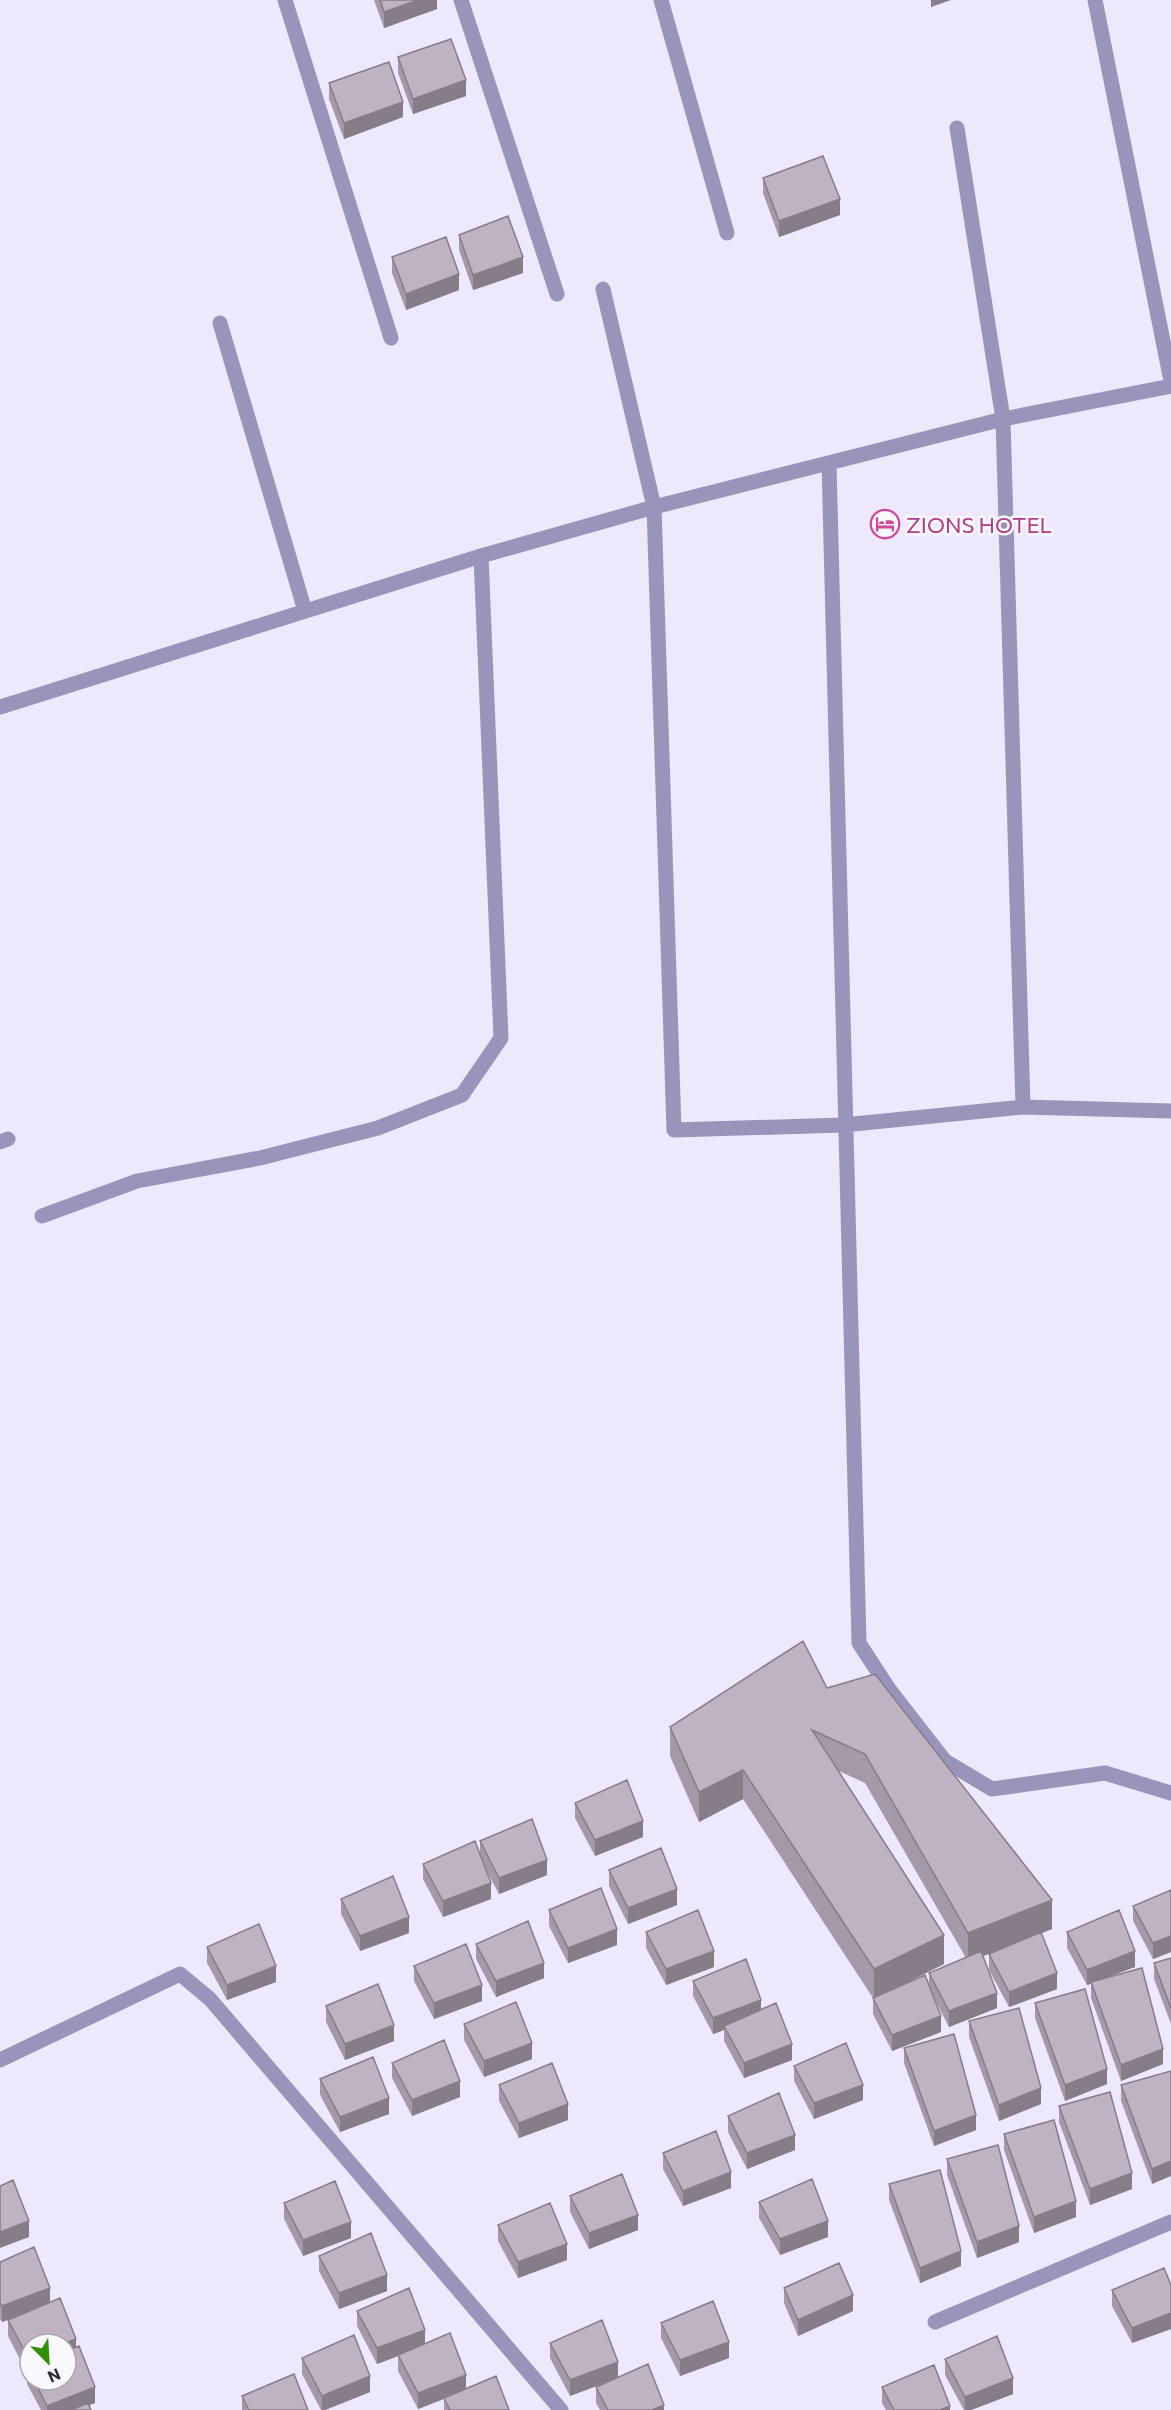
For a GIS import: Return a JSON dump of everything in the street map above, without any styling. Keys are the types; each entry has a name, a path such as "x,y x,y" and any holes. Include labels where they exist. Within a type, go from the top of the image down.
{"street":[{"path":"285,0 391,338"},
{"path":"461,0 557,294"},
{"path":"661,0 727,233"},
{"path":"1095,0 1171,381"},
{"path":"957,128 1003,419 1023,1107"},
{"path":"603,289 654,507 674,1130 844,1125 1023,1107 1171,1111"},
{"path":"220,323 305,611"},
{"path":"0,706 481,556 654,507 1003,419 1171,386"},
{"path":"829,463 844,1125 859,1643 889,1689 945,1761 992,1789 1105,1773 1171,1793"},
{"path":"42,1216 137,1181 260,1158 378,1128 462,1095 501,1038 481,556"},
{"path":"0,2060 180,1974 210,1999 561,2410"},
{"path":"934,2322 1171,2222"}],"building":[{"path":"380,0 418,0 384,12"},
{"path":"451,39 466,80 413,99 398,57"},
{"path":"389,62 403,102 344,123 329,83"},
{"path":"823,156 840,199 779,221 763,178"},
{"path":"508,216 523,257 473,275 459,235"},
{"path":"446,237 459,274 406,294 392,257"},
{"path":"803,1641 827,1688 875,1674 1052,1900 968,1933 865,1754 812,1730 944,1935 874,1969 743,1770 699,1792 670,1727"},
{"path":"627,1780 643,1821 595,1840 575,1803"},
{"path":"532,1819 547,1860 499,1878 480,1841"},
{"path":"475,1841 491,1883 443,1901 423,1864"},
{"path":"661,1848 677,1889 628,1908 609,1870"},
{"path":"393,1876 409,1917 360,1936 341,1899"},
{"path":"601,1888 617,1929 568,1948 549,1910"},
{"path":"1171,1890 1171,1936 1153,1943 1133,1906"},
{"path":"698,1910 714,1951 666,1969 646,1932"},
{"path":"1119,1910 1135,1951 1087,1970 1067,1932"},
{"path":"528,1921 544,1963 496,1981 476,1944"},
{"path":"259,1924 276,1966 227,1985 207,1947"},
{"path":"1041,1932 1057,1973 1009,1992 989,1954"},
{"path":"466,1944 482,1985 434,2003 414,1966"},
{"path":"981,1951 997,1993 949,2011 929,1973"},
{"path":"1171,1958 1171,2008 1154,1963"},
{"path":"746,1959 761,2000 713,2018 693,1981"},
{"path":"1142,1968 1163,2049 1121,2065 1091,1982"},
{"path":"925,1975 941,2016 892,2035 873,1998"},
{"path":"378,1984 394,2025 345,2044 326,2006"},
{"path":"1085,1989 1107,2069 1065,2085 1035,2003"},
{"path":"516,2002 532,2043 484,2061 464,2024"},
{"path":"776,2003 792,2044 744,2063 724,2026"},
{"path":"1019,2008 1041,2088 999,2105 969,2021"},
{"path":"954,2034 976,2115 934,2131 904,2048"},
{"path":"444,2040 460,2081 412,2100 392,2063"},
{"path":"846,2043 863,2085 814,2103 794,2066"},
{"path":"373,2057 389,2098 340,2117 320,2079"},
{"path":"552,2063 568,2104 519,2123 499,2085"},
{"path":"1171,2071 1171,2161 1152,2169 1121,2085"},
{"path":"1110,2092 1132,2173 1090,2189 1059,2106"},
{"path":"779,2093 795,2135 747,2153 728,2116"},
{"path":"1054,2120 1076,2201 1034,2217 1004,2134"},
{"path":"716,2131 731,2172 683,2191 663,2153"},
{"path":"998,2145 1019,2226 977,2242 947,2159"},
{"path":"940,2170 961,2251 920,2268 889,2184"},
{"path":"622,2174 638,2215 589,2233 570,2196"},
{"path":"812,2179 828,2221 780,2239 759,2202"},
{"path":"13,2180 29,2221 0,2232 0,2186"},
{"path":"335,2181 351,2222 303,2240 284,2203"},
{"path":"550,2203 567,2244 518,2262 498,2225"},
{"path":"371,2233 387,2275 339,2293 319,2256"},
{"path":"34,2247 50,2288 2,2306 0,2303 0,2262"},
{"path":"839,2263 853,2295 798,2320 784,2288"},
{"path":"1164,2268 1171,2285 1171,2313 1132,2328 1112,2290"},
{"path":"409,2288 425,2330 377,2348 357,2311"},
{"path":"60,2298 73,2332 18,2332 18,2338 8,2320"},
{"path":"713,2301 729,2342 680,2360 661,2323"},
{"path":"602,2320 618,2362 570,2380 550,2343"},
{"path":"450,2333 466,2375 418,2393 398,2355"},
{"path":"354,2335 370,2376 322,2396 302,2358"},
{"path":"997,2336 1013,2378 965,2397 945,2359"},
{"path":"78,2346 95,2387 47,2406 40,2392 78,2392"},
{"path":"648,2364 664,2405 652,2410 608,2410 596,2387"},
{"path":"934,2365 950,2406 940,2410 894,2410 882,2387"},
{"path":"294,2374 308,2410 249,2410 242,2396"},
{"path":"496,2376 509,2410 450,2410 444,2398"},
{"path":"88,2403 91,2410 71,2410"}],"place":[{"name":"ZIONS HOTEL","path":"885,524"}]}
